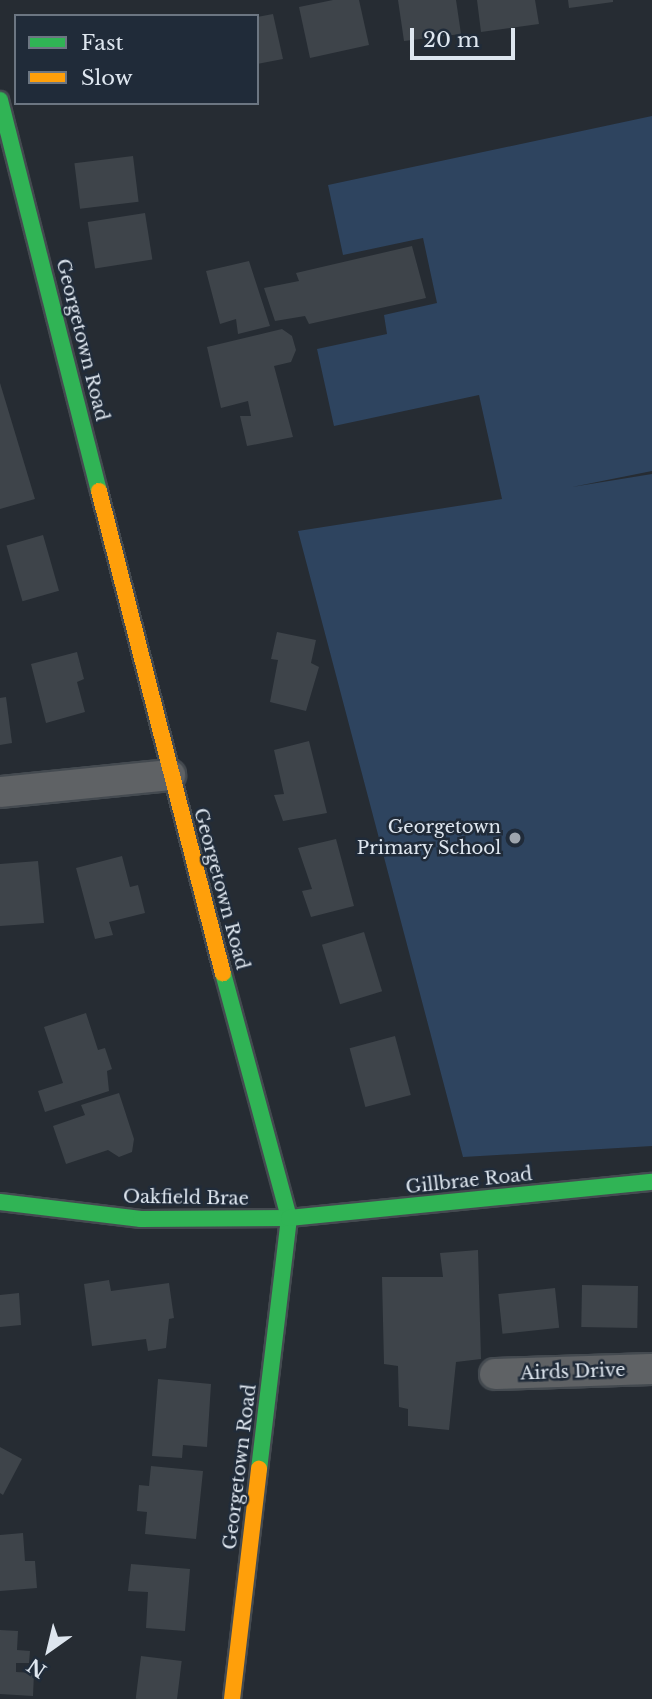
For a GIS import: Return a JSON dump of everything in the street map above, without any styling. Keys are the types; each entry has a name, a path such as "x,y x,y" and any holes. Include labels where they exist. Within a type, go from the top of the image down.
{"street":[{"name":"Georgetown Road","path":"0,100 170,775 289,1218 232,1699"},
{"path":"0,792 170,775"},
{"name":"Gillbrae Road","path":"289,1218 652,1182"},
{"name":"Oakfield Brae","path":"0,1202 141,1219 289,1218"},
{"name":"Airds Drive","path":"495,1374 652,1369"}],"shaded area":[{"name":"Georgetown Primary School","path":"652,116 652,471 572,487 652,474 652,1146 463,1157 298,531 502,499 479,395 334,426 317,349 387,334 384,315 437,303 423,238 343,255 328,185"}],"building":[{"path":"333,0 359,0 369,45 310,58 299,7"},
{"path":"398,0 456,0 461,34 404,41"},
{"path":"477,0 535,0 539,24 481,32"},
{"path":"568,0 613,0 613,2 569,8"},
{"path":"273,14 283,59 259,64 259,17"},
{"path":"133,156 139,202 80,209 74,163"},
{"path":"145,213 152,259 95,268 88,222"},
{"path":"412,246 426,298 309,324 305,316 275,321 264,288 299,281 296,273"},
{"path":"249,261 270,326 238,334 236,319 220,324 206,271"},
{"path":"282,329 292,336 296,350 291,362 274,366 293,437 247,446 240,416 251,416 248,401 221,408 207,347"},
{"path":"0,383 35,499 0,509"},
{"path":"43,535 59,591 22,601 6,545"},
{"path":"277,632 316,640 311,663 319,667 306,711 270,702 278,660 271,659"},
{"path":"77,652 84,679 77,682 85,712 46,723 31,664"},
{"path":"6,697 12,743 0,745 0,698"},
{"path":"309,741 327,813 283,821 274,795 284,794 274,750"},
{"path":"336,839 354,906 311,917 302,891 312,889 298,848"},
{"path":"122,856 130,887 138,885 145,913 109,922 113,935 95,939 76,868"},
{"path":"38,861 44,923 0,926 0,864"},
{"path":"364,932 382,991 340,1004 322,945"},
{"path":"86,1013 98,1050 105,1048 112,1069 107,1071 109,1091 45,1112 38,1091 63,1083 44,1027"},
{"path":"395,1036 411,1095 365,1107 350,1048"},
{"path":"119,1093 134,1139 132,1152 119,1157 108,1150 66,1164 53,1126 85,1115 81,1105"},
{"path":"478,1250 481,1359 456,1362 449,1430 408,1426 408,1409 399,1407 398,1366 384,1364 382,1277 443,1277 440,1253"},
{"path":"109,1280 111,1291 169,1283 174,1318 169,1319 166,1348 148,1351 146,1339 92,1346 84,1284"},
{"path":"582,1285 638,1286 637,1328 581,1327"},
{"path":"555,1288 559,1328 502,1334 498,1294"},
{"path":"19,1293 21,1325 0,1327 0,1295"},
{"path":"158,1379 211,1384 207,1447 183,1445 182,1458 152,1456"},
{"path":"0,1447 22,1459 3,1495 0,1493"},
{"path":"151,1466 203,1471 196,1539 145,1534 147,1512 137,1511 139,1485 149,1486"},
{"path":"23,1533 25,1561 35,1561 37,1588 0,1591 0,1535"},
{"path":"131,1564 190,1569 185,1631 146,1628 148,1592 128,1591"},
{"path":"0,1630 18,1631 17,1650 30,1651 29,1663 16,1663 16,1672 34,1673 33,1696 0,1694"},
{"path":"141,1656 182,1661 177,1699 136,1699"}],"traffic: fast":[{"path":"0,100 99,491"},
{"path":"223,973 289,1218 259,1469"},
{"path":"0,1202 141,1219 289,1218 652,1182"}],"traffic: slow":[{"path":"99,491 223,973"},
{"path":"232,1699 259,1469"}],"place":[{"name":"Georgetown Primary School","path":"515,838"}]}
